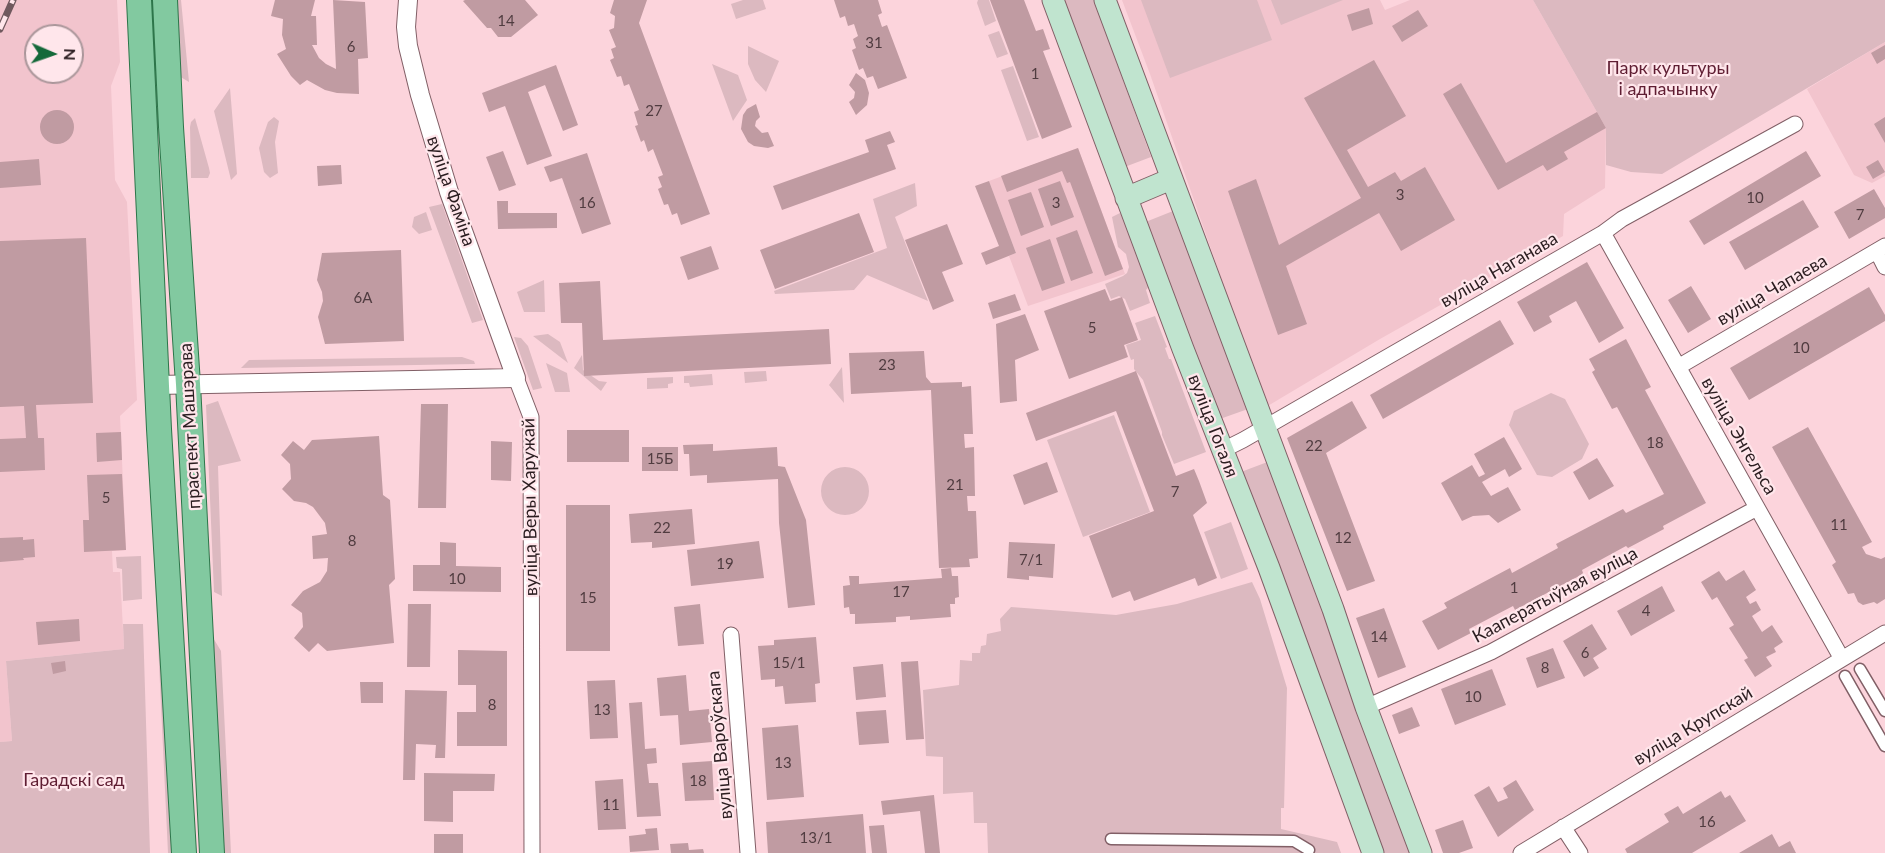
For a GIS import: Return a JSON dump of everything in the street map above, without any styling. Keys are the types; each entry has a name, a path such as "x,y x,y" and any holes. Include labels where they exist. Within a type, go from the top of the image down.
{"main road":[{"name":"праспект Машэрава","path":"139,0 157,385 184,853"},
{"name":"праспект Машэрава","path":"165,0 171,138 189,384 212,853"},
{"name":"вуліца Гогаля","path":"1053,0 1126,198 1269,568 1373,853"},
{"path":"1105,0 1333,609 1366,707 1421,853"},
{"path":"1126,198 1171,179"}],"street":[{"name":"вуліца Фаміна","path":"408,0 406,27 408,46 417,84 449,192 516,378"},
{"name":"вуліца Наганава","path":"1222,450 1603,233 1622,219 1795,124"},
{"name":"вуліца Энгельса","path":"1603,233 1842,659"},
{"path":"1881,248 1885,267"},
{"name":"вуліца Чапаева","path":"1678,367 1881,248"},
{"path":"157,385 516,378"},
{"name":"вуліца Веры Харужай","path":"516,378 531,417 532,853"},
{"name":"Кааператыўная вуліца","path":"1366,707 1491,652 1758,508"},
{"name":"вуліца Крупскай","path":"1521,853 1885,633"},
{"name":"вуліца Вароўскага","path":"731,635 748,853"},
{"path":"1860,669 1885,711"},
{"path":"1845,676 1885,746"},
{"path":"1563,828 1580,853"},
{"path":"1112,839 1294,841 1309,849"}],"shaded area":[{"path":"0,0 117,0 120,62 111,86 115,180 127,202 137,400 120,416 126,550 112,551 113,572 120,572 124,649 6,661 12,741 0,742"},
{"path":"1122,0 1380,0 1385,10 1410,0 1533,0 1606,128 1605,188 1564,214 1563,236 1380,339 1266,407"},
{"path":"1885,42 1885,176 1872,183 1854,175 1807,89"},
{"path":"1078,148 1125,274 1028,306 1009,256 1016,253 989,181"}],"green space":[{"path":"175,0 181,0 189,82 179,76"},
{"path":"743,0 763,0 766,9 736,19 731,4"},
{"path":"978,0 989,0 996,21 985,26"},
{"path":"1062,0 1094,0 1151,157 1122,168"},
{"path":"1141,0 1257,0 1272,40 1170,78"},
{"path":"1271,0 1343,0 1281,25"},
{"name":"Парк культуры і адпачынку","path":"1533,0 1885,0 1885,42 1662,174 1631,172 1606,165 1606,128"},
{"path":"999,31 1008,54 997,58 988,35"},
{"path":"748,46 779,61 766,92 755,80 748,64"},
{"path":"712,64 738,75 747,100 733,121"},
{"path":"1013,66 1039,137 1027,141 1001,70"},
{"path":"230,88 237,174 231,180 214,111"},
{"path":"274,117 279,121 275,142 278,173 270,178 264,172 259,148 268,122"},
{"path":"195,118 209,168 208,178 191,178 190,127"},
{"path":"915,183 917,206 895,217 928,301 867,275 854,290 775,294 774,291 887,248 873,199"},
{"path":"442,204 483,320 472,323 429,207"},
{"path":"1173,211 1248,409 1217,420 1143,223"},
{"path":"426,212 432,230 419,234 412,227 414,217"},
{"path":"1120,213 1127,222 1152,283 1146,290 1150,303 1130,311 1125,299 1119,296 1111,299 1105,284 1123,276 1129,267 1126,254 1118,247 1112,217"},
{"path":"544,280 545,312 524,312 517,292"},
{"path":"1155,316 1167,347 1165,348 1169,359 1171,359 1206,452 1174,464 1143,380 1134,369 1134,359 1131,360 1126,345 1141,340 1135,323"},
{"path":"548,334 560,342 568,363 533,336"},
{"path":"514,337 521,338 528,346 542,388 533,390"},
{"path":"582,355 583,370 599,381 607,382 601,391 574,368"},
{"path":"462,357 474,361 475,364 241,368 249,360"},
{"path":"546,363 567,373 570,392 555,392"},
{"path":"842,367 844,403 829,385"},
{"path":"766,371 767,381 745,383 744,372"},
{"path":"712,374 713,385 690,387 689,383 684,383 684,376"},
{"path":"673,377 673,383 668,384 668,388 647,389 647,378"},
{"path":"1551,393 1565,399 1589,444 1582,459 1552,477 1537,475 1509,425 1514,411"},
{"path":"218,401 241,461 218,466 222,596 214,592 206,405"},
{"path":"1114,415 1150,512 1083,537 1047,440"},
{"path":"148,431 174,853 168,853"},
{"path":"1270,461 1415,853 1383,853 1241,472"},
{"path":"840,467 850,467 862,474 869,486 869,496 862,508 850,515 840,515 825,504 821,496 821,486 832,471"},
{"path":"1231,522 1248,569 1221,579 1204,532"},
{"path":"141,556 142,599 123,601 122,569 117,568 116,557"},
{"path":"1252,582 1260,599 1287,688 1284,808 1281,808 1281,829 1337,842 1341,853 988,853 987,823 974,823 973,792 943,794 943,757 926,756 923,690 959,685 960,660 972,661 972,653 980,653 981,646 986,645 987,634 1001,631 1000,619 1011,607 1116,615 1177,604"},
{"name":"Гарадскі сад","path":"123,624 143,624 150,853 0,853 0,742 12,741 6,661 124,649"},
{"path":"209,631 221,651 231,853 219,853"}],"building":[{"path":"275,0 315,0 311,16 316,16 317,45 312,45 319,58 336,69 333,0 365,2 368,58 358,59 359,94 325,90 307,80 300,85 291,76 277,54 286,49 282,35 283,19 271,16"},
{"path":"525,0 538,15 511,37 498,37 463,1"},
{"path":"614,0 647,0 639,23 710,214 681,225 677,213 672,215 668,204 664,205 658,189 662,187 658,177 663,175 653,149 648,152 635,126 638,125 634,112 639,110 629,84 624,86 621,76 617,77 610,60 614,58 611,49 616,47 609,30 614,28 615,16 610,13"},
{"path":"834,0 878,0 882,13 878,15 882,27 887,25 907,78 878,89 873,76 867,78 863,68 859,70 852,50 856,48 853,39 858,36 854,24 848,26 845,16 840,18"},
{"path":"990,0 1024,0 1036,31 1043,29 1050,49 1043,51 1072,127 1042,139"},
{"path":"1369,8 1373,24 1352,31 1347,15"},
{"path":"1418,10 1428,26 1402,42 1392,26"},
{"path":"1885,45 1885,59 1877,64 1871,53"},
{"path":"1374,60 1406,116 1347,150 1368,187 1395,172 1401,181 1425,167 1455,220 1401,251 1379,213 1286,266 1307,324 1278,335 1228,191 1256,179 1279,245 1361,198 1304,98"},
{"path":"556,65 578,125 563,131 545,85 528,92 552,156 527,165 505,106 489,112 482,93"},
{"path":"856,73 865,80 869,93 867,105 856,115 849,102 854,98 855,92 849,85"},
{"path":"1461,83 1506,163 1597,112 1606,128 1564,152 1568,159 1547,171 1543,165 1498,190 1443,94"},
{"path":"756,104 760,117 755,126 762,133 768,132 774,146 768,148 754,146 748,142 741,129 743,115 747,109"},
{"path":"57,110 69,115 74,127 69,139 57,144 45,139 40,127 45,115"},
{"path":"1885,117 1885,143 1874,124"},
{"path":"890,131 895,142 887,145 896,169 782,210 773,186 869,152 865,140"},
{"path":"1078,148 1123,269 1105,276 1070,182 1067,183 1062,171 1007,192 1001,176"},
{"path":"503,151 516,185 499,191 486,157"},
{"path":"1806,151 1821,176 1704,245 1689,221"},
{"path":"587,153 611,224 582,234 562,178 550,182 544,167"},
{"path":"39,159 41,185 0,188 0,162"},
{"path":"1878,160 1885,172 1873,179 1866,167"},
{"path":"341,165 342,184 318,186 317,166"},
{"path":"989,181 1016,253 986,265 981,253 999,246 975,186"},
{"path":"1060,181 1074,217 1051,226 1038,189"},
{"path":"1874,189 1885,208 1885,218 1849,239 1834,212"},
{"path":"1031,192 1044,227 1021,236 1008,200"},
{"path":"1803,200 1819,227 1745,270 1729,242"},
{"path":"497,201 508,201 508,213 557,213 557,228 498,229"},
{"path":"859,213 874,252 775,289 760,250"},
{"path":"947,224 963,264 942,272 954,301 933,310 905,240"},
{"path":"1077,230 1093,273 1071,281 1056,238"},
{"path":"86,238 93,403 36,405 38,438 44,438 45,470 0,472 0,439 26,438 24,406 0,407 0,241"},
{"path":"1050,239 1065,283 1042,291 1026,248"},
{"path":"711,246 719,269 688,280 680,257"},
{"path":"401,250 404,341 325,344 318,317 323,301 317,280 322,253"},
{"path":"1587,262 1624,328 1599,343 1576,301 1549,316 1552,322 1534,332 1517,302"},
{"path":"600,281 603,340 829,329 831,364 584,376 582,323 561,323 559,283"},
{"path":"1691,286 1711,319 1688,333 1668,300"},
{"path":"1869,287 1885,315 1885,321 1749,400 1730,368"},
{"path":"1105,289 1110,301 1122,297 1138,340 1124,345 1128,357 1069,379 1044,311"},
{"path":"1015,294 1021,310 993,319 988,303"},
{"path":"1025,314 1039,350 1015,360 1017,401 1000,403 996,324"},
{"path":"1500,320 1514,344 1383,419 1370,395"},
{"path":"1626,339 1651,387 1645,390 1706,503 1663,526 1664,529 1582,570 1581,575 1515,610 1513,606 1469,629 1471,633 1438,650 1422,621 1447,608 1444,603 1510,568 1512,573 1558,548 1556,544 1623,509 1626,513 1664,494 1617,407 1612,409 1592,372 1595,370 1589,359"},
{"path":"924,351 926,377 931,383 962,382 962,387 971,386 973,434 964,434 965,448 974,447 975,496 967,496 968,511 976,511 978,558 969,559 970,567 939,568 931,390 851,394 849,353"},
{"path":"1136,371 1176,476 1194,469 1199,481 1207,503 1193,515 1217,578 1198,586 1195,578 1134,601 1130,591 1112,598 1089,536 1154,511 1116,411 1036,441 1026,413"},
{"path":"1352,401 1367,428 1326,453 1375,581 1347,591 1287,438"},
{"path":"421,404 448,404 446,508 418,508"},
{"path":"1808,427 1872,542 1862,547 1866,554 1881,559 1885,557 1885,599 1877,604 1874,602 1863,605 1858,602 1854,593 1848,594 1832,565 1836,562 1772,447"},
{"path":"567,430 629,430 629,462 567,462"},
{"path":"121,432 122,460 97,462 96,433"},
{"path":"379,436 383,495 390,500 395,579 389,585 394,643 327,651 318,643 309,652 294,638 303,627 302,613 291,605 303,591 320,582 327,571 328,558 313,559 312,536 327,534 325,523 313,507 294,501 282,489 291,479 290,464 281,455 293,441 304,450 312,440"},
{"path":"1504,437 1522,469 1509,477 1505,469 1482,482 1491,496 1508,487 1521,510 1498,523 1489,515 1473,516 1462,521 1441,483 1472,465 1479,477 1485,474 1474,454"},
{"path":"491,441 512,442 511,481 491,480"},
{"path":"713,444 713,451 777,447 778,466 785,467 806,520 815,605 788,608 779,523 778,479 707,483 707,475 690,476 689,454 684,454 683,445"},
{"path":"642,447 678,447 678,471 642,471"},
{"path":"1597,458 1614,486 1589,500 1573,472"},
{"path":"1047,462 1058,492 1024,505 1013,475"},
{"path":"122,474 126,550 84,552 83,520 89,520 87,475"},
{"path":"566,505 610,505 610,651 566,651"},
{"path":"692,509 695,544 652,548 652,542 631,543 629,514"},
{"path":"23,537 23,540 34,539 35,557 0,562 0,538"},
{"path":"759,541 764,578 691,586 687,550"},
{"path":"440,542 456,543 456,566 501,567 501,592 413,591 413,565 440,565"},
{"path":"1009,542 1055,544 1053,578 1029,576 1029,580 1007,578"},
{"path":"951,568 952,576 958,576 959,597 955,598 955,604 950,604 951,617 910,620 910,616 896,617 896,622 855,624 855,614 850,614 849,607 844,608 843,586 850,585 849,576 859,576 859,584 942,578 941,569"},
{"path":"1744,570 1756,590 1746,597 1750,604 1756,601 1761,610 1752,616 1762,632 1772,625 1783,642 1774,648 1776,652 1766,657 1772,666 1755,677 1744,660 1748,658 1729,628 1734,625 1717,597 1712,600 1701,582 1719,571 1726,581"},
{"path":"1662,586 1675,611 1631,636 1617,611"},
{"path":"408,604 431,604 430,667 407,667"},
{"path":"700,604 704,644 678,646 674,607"},
{"path":"1384,608 1406,667 1378,678 1356,618"},
{"path":"79,619 80,641 38,645 36,622"},
{"path":"1592,624 1607,649 1593,658 1599,668 1584,677 1563,641"},
{"path":"816,637 820,683 815,684 816,702 785,704 783,686 775,687 775,679 761,680 758,646 774,645 774,640"},
{"path":"1553,648 1565,678 1537,688 1526,658"},
{"path":"458,650 507,651 507,746 457,746 457,712 476,712 476,685 458,685"},
{"path":"65,661 66,671 53,674 51,663"},
{"path":"918,661 924,739 906,740 901,662"},
{"path":"883,664 886,697 856,700 853,667"},
{"path":"1492,669 1506,705 1455,725 1441,689"},
{"path":"686,675 689,711 709,709 712,742 680,745 678,715 660,716 657,678"},
{"path":"615,680 618,738 590,739 587,681"},
{"path":"360,682 383,682 383,703 361,703"},
{"path":"405,690 447,691 445,758 435,758 436,745 416,744 415,780 403,780"},
{"path":"642,702 645,749 656,748 657,763 647,764 649,783 658,783 661,816 637,817 629,703"},
{"path":"1412,707 1420,726 1399,734 1392,715"},
{"path":"886,710 889,743 859,745 856,712"},
{"path":"798,725 804,797 767,800 762,728"},
{"path":"712,761 714,800 685,801 682,763"},
{"path":"424,773 495,774 494,791 453,791 453,822 424,821"},
{"path":"623,779 626,829 598,830 595,781"},
{"path":"1516,780 1534,810 1498,837 1474,795 1489,786 1498,802 1508,798 1503,788"},
{"path":"1721,791 1725,798 1730,795 1746,821 1692,853 1627,853 1625,849 1669,822 1664,814 1678,806 1683,814"},
{"path":"934,795 940,853 925,853 920,811 883,815 881,801"},
{"path":"863,814 866,853 768,853 766,822"},
{"path":"1463,820 1473,848 1459,853 1443,853 1435,830"},
{"path":"884,825 887,853 872,853 869,826"},
{"path":"657,828 659,850 630,852 629,836 646,834 645,829"},
{"path":"434,834 463,834 463,853 434,853"},
{"path":"1772,834 1779,847 1790,841 1796,853 1739,853"},
{"path":"688,843 689,850 703,849 704,853 671,853 670,844"}],"railway":[{"path":"0,29 13,0"}]}
